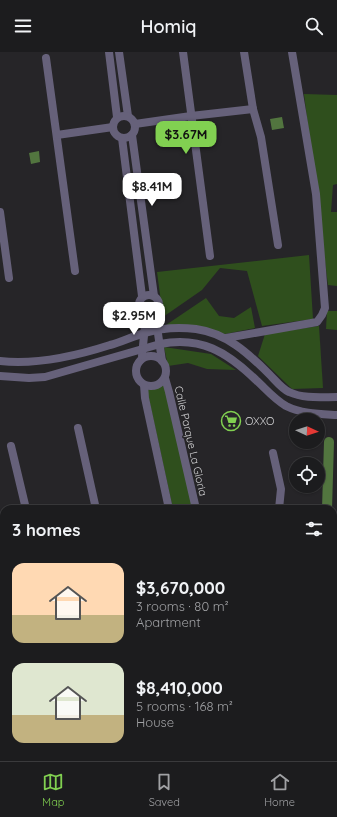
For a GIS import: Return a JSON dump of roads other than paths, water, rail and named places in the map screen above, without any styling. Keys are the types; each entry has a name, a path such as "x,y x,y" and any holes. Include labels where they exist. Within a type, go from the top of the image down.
{"street":[{"path":"109,52 117,117 113,127 116,134 122,138 132,135"},
{"path":"119,52 128,116"},
{"path":"182,52 210,256"},
{"path":"244,52 253,109 262,138 278,245"},
{"path":"226,338 317,322 325,308 316,194 292,52"},
{"path":"46,58 75,271"},
{"path":"135,124 253,109"},
{"path":"117,117 124,115 128,116 135,124 132,135 154,296 159,304 159,307 155,313 146,315"},
{"path":"57,135 113,127"},
{"path":"122,138 142,296 139,307 146,315"},
{"path":"0,212 9,278"},
{"path":"142,296 148,294 154,296"},
{"path":"155,313 162,361 166,369 165,378 161,383 150,387 139,381 136,375 136,369 138,363 142,359 155,356 162,361"},
{"path":"142,359 146,315"},
{"path":"0,360 30,362 49,360 110,345 158,330 177,328 197,329 226,338 253,357 287,392 299,396 318,398 337,397"},
{"path":"0,376 22,378 45,377 143,348 175,341 190,342 225,354 255,379 275,399 287,406 311,414 337,415"},
{"name":"Calle Parque La Gloria","path":"165,378 195,505"},
{"path":"144,385 144,398 168,505"},
{"path":"78,428 95,505"},
{"path":"11,446 25,505"},
{"path":"273,453 281,489 279,505"}],"waterway":[{"path":"327,505 329,442"}],"place":[{"name":"OXXO","path":"231,421"}]}
